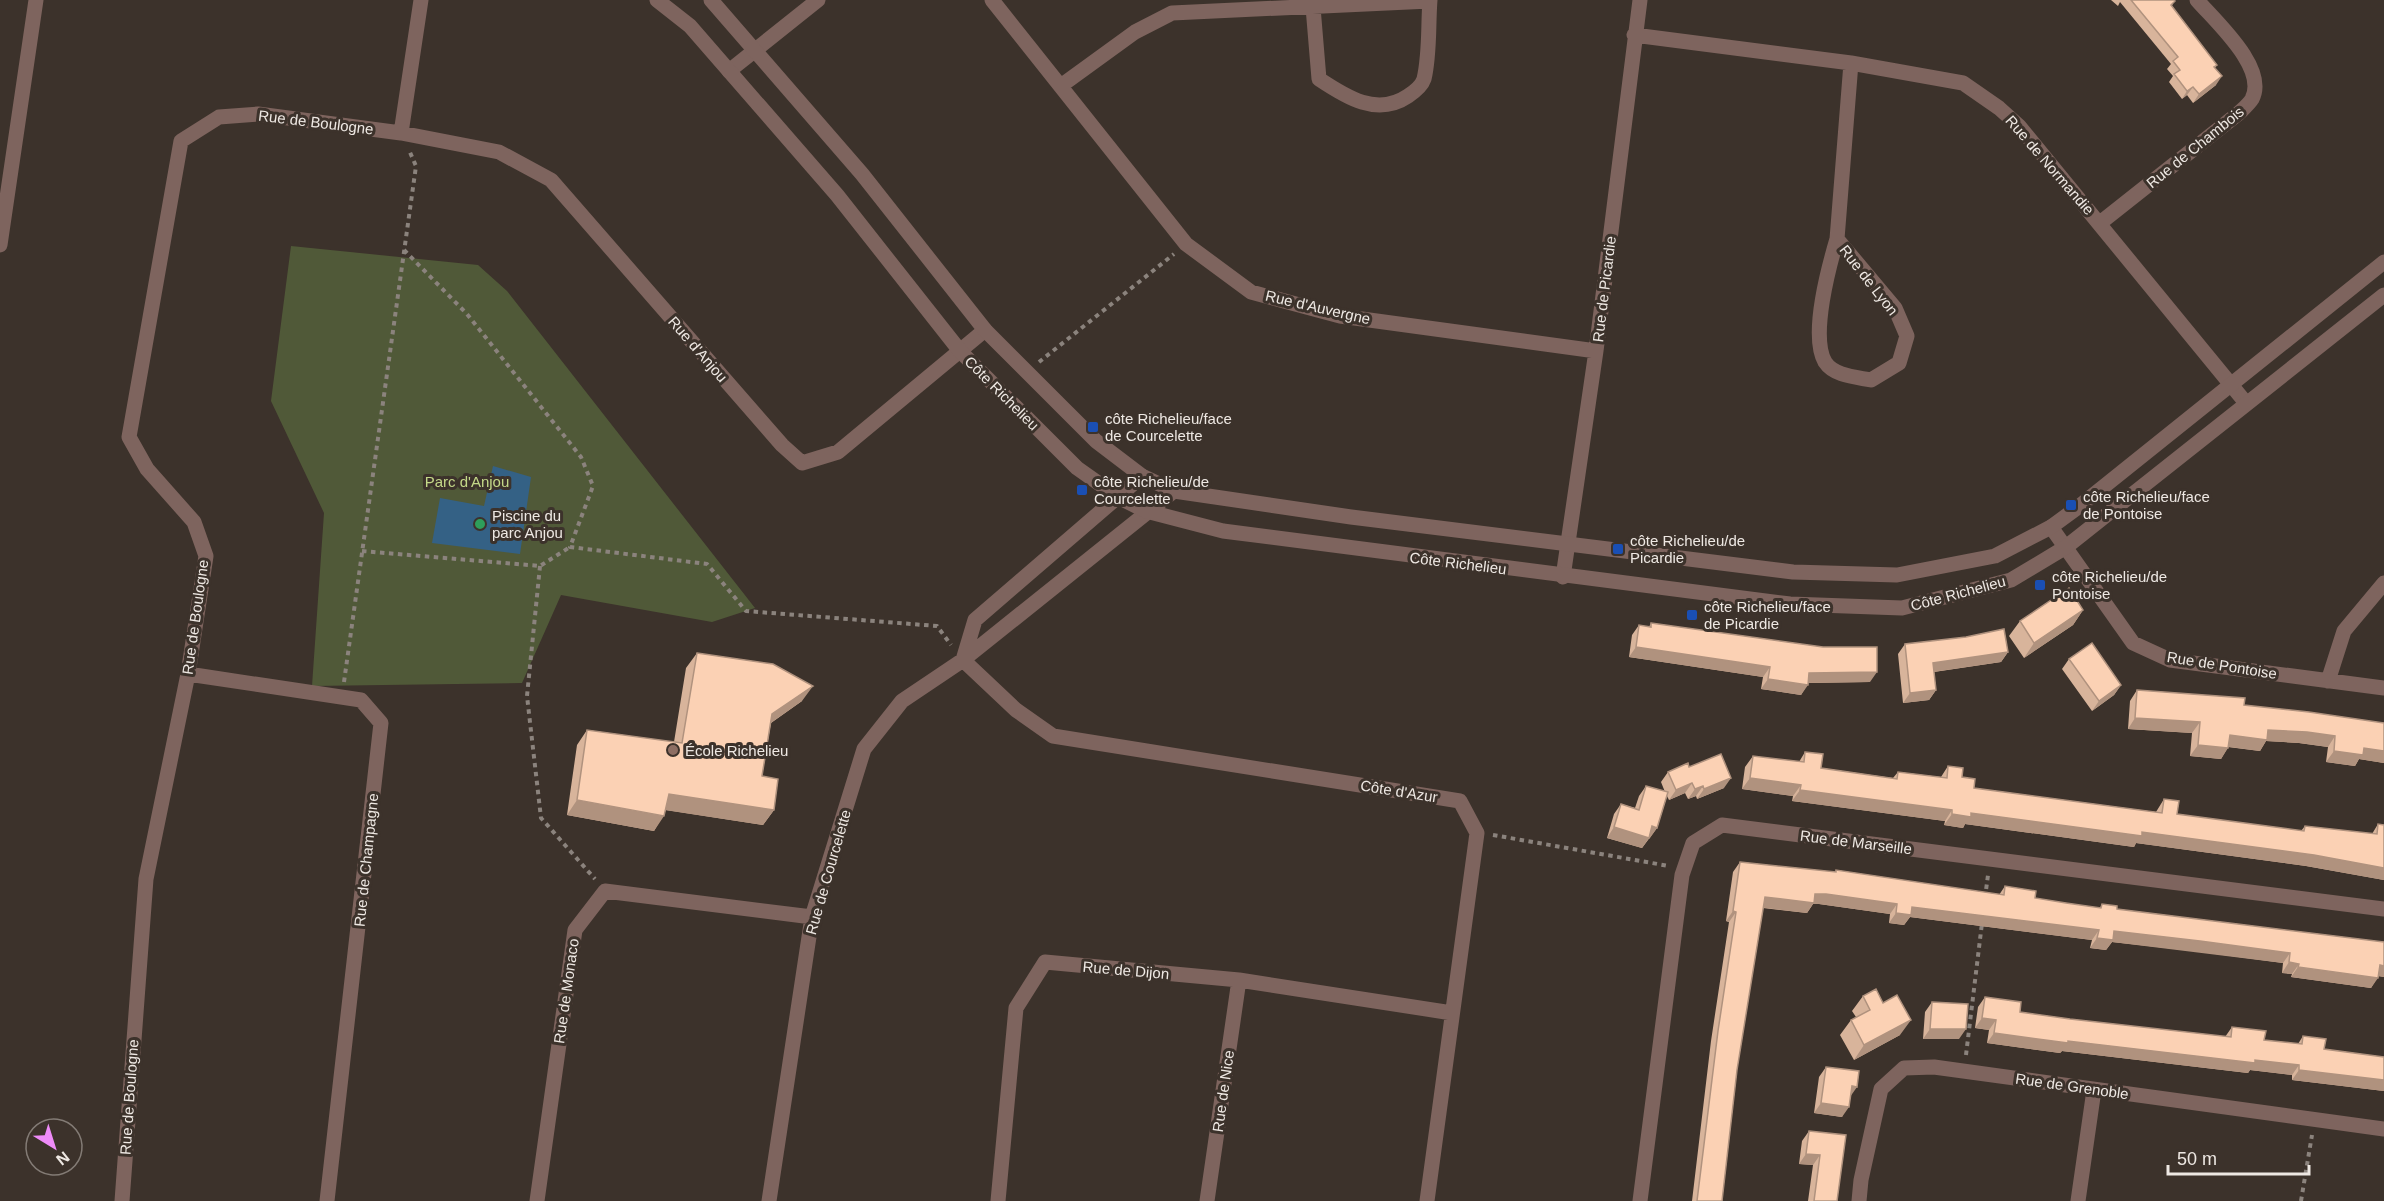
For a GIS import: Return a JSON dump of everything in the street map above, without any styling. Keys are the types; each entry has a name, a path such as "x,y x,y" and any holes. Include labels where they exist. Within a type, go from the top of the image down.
{"street":[{"path":"0,245 5,175 36,0"},
{"path":"402,133 421,0"},
{"name":"Côte Richelieu","path":"657,0 690,26 837,195 960,351 1077,468 1118,497 1146,511 1223,531 1563,577 1790,604 1902,608 2011,580 2066,547 2384,295"},
{"name":"Côte Richelieu","path":"711,0 862,174 985,330 1096,441 1142,476 1174,491 1793,572 1897,575 1995,556 2051,526 2384,262"},
{"path":"729,71 818,0"},
{"name":"Rue d'Auvergne","path":"992,0 1062,85 1186,244 1251,292 1340,316 1596,351"},
{"path":"1062,85 1136,32 1172,13 1430,0 1423,81 1411,94 1396,104 1373,105 1350,100 1319,79 1313,7"},
{"name":"Rue de Picardie","path":"1563,577 1596,351 1640,0"},
{"name":"Rue de Chambois","path":"2100,223 2239,113 2252,98 2256,78 2246,57 2197,0"},
{"name":"Rue de Normandie","path":"1634,35 1851,63 1963,83 1999,108 2019,126 2246,403"},
{"name":"Rue de Lyon","path":"1837,239 1895,308 1907,336 1899,363 1871,380 1842,374 1825,362 1820,341 1824,289 1837,239 1851,63"},
{"name":"Rue de Boulogne","path":"122,1201 146,879 188,674 206,556 194,522 147,469 129,437 181,141 219,117 258,114 402,133"},
{"name":"Rue d'Anjou","path":"402,133 499,152 551,180 782,445 802,463 838,452 985,330"},
{"path":"963,660 975,620 1142,476"},
{"name":"Rue de Courcelette","path":"769,1201 812,917 864,750 902,701 963,660 1146,511 1174,491"},
{"name":"Rue de Pontoise","path":"2051,526 2133,643 2170,660 2384,688"},
{"path":"2328,681 2344,631 2384,583"},
{"name":"Côte d'Azur","path":"963,660 1016,710 1053,736 1460,801 1477,832"},
{"name":"Rue de Champagne","path":"188,674 361,700 381,723 327,1201"},
{"name":"Rue de Marseille","path":"1640,1201 1685,868 1693,843 1722,825 2384,909"},
{"path":"1427,1201 1477,832"},
{"path":"605,891 812,917"},
{"name":"Rue de Monaco","path":"537,1201 575,930 605,891"},
{"name":"Rue de Dijon","path":"998,1201 1016,1008 1045,962 1239,980 1452,1013"},
{"name":"Rue de Nice","path":"1207,1201 1239,980"},
{"name":"Rue de Grenoble","path":"1859,1201 1861,1180 1881,1089 1904,1068 1935,1067 2384,1129"},
{"path":"2078,1201 2094,1089"}],"path":[{"path":"342,697 416,166 402,133"},
{"path":"1027,372 1186,244"},
{"path":"362,551 540,566 570,547 593,486 581,457 467,314 404,250"},
{"path":"570,547 707,564 746,611 938,626 963,660"},
{"path":"540,566 527,696 541,818 605,891"},
{"path":"1477,832 1685,868"},
{"path":"1984,905 1990,858"},
{"path":"1964,1071 1983,917"},
{"path":"2301,1201 2314,1120"}],"green space":[{"name":"Parc d'Anjou","path":"291,246 478,265 507,291 755,608 712,622 561,595 522,683 312,686 324,513 271,401"}],"water":[{"name":"Piscine du parc Anjou","path":"493,466 531,477 520,554 432,543 440,498 484,506"}],"building":[{"path":"2131,0 2174,0 2171,5 2217,65 2214,67 2222,76 2199,94 2193,87 2187,91 2174,74 2180,70 2173,61 2178,57"},
{"path":"2069,588 2083,610 2034,643 2020,621"},
{"path":"1651,623 1823,647 1877,647 1877,672 1809,673 1808,685 1768,679 1770,667 1636,647 1639,625 1651,627"},
{"path":"2004,629 2008,652 1933,663 1936,690 1910,693 1905,644 1966,637"},
{"path":"2092,643 2121,685 2099,701 2069,659"},
{"name":"École Richelieu","path":"697,653 773,664 813,686 772,714 762,776 778,779 774,810 669,794 664,816 577,800 587,730 682,743"},
{"path":"2137,690 2245,698 2244,705 2384,723 2384,751 2364,748 2363,755 2334,751 2335,736 2268,730 2267,740 2230,735 2228,748 2198,745 2200,722 2135,718"},
{"path":"1805,752 1823,754 1821,768 1897,779 1898,772 1947,778 1948,766 1963,768 1962,777 1975,779 1974,788 2162,813 2164,799 2179,801 2177,814 2304,831 2305,826 2377,834 2378,824 2384,825 2384,868 2314,855 2142,832 2142,836 1971,813 1971,817 1952,814 1952,810 1800,790 1801,785 1750,778 1753,756 1804,762"},
{"path":"1721,754 1731,778 1704,789 1703,786 1695,789 1692,783 1676,790 1668,772 1688,763 1689,767"},
{"path":"1646,786 1668,792 1657,828 1652,826 1649,838 1614,827 1621,804 1639,810"},
{"path":"1740,862 1836,872 1836,870 2004,895 2005,886 2036,891 2035,898 2066,903 2101,908 2102,904 2117,906 2117,909 2384,942 2384,966 2380,965 2378,978 2298,967 2299,964 2289,962 2290,953 2200,941 2114,931 2113,940 2097,938 2099,930 1912,907 1911,915 1896,913 1897,904 1826,894 1815,894 1814,903 1765,897 1737,1070 1722,1201 1697,1201 1718,1031 1736,912 1733,911"},
{"path":"1876,989 1883,1003 1897,995 1911,1020 1864,1045 1851,1020 1870,1010 1863,996"},
{"path":"1985,997 2021,1002 2020,1012 2070,1019 2231,1037 2232,1027 2266,1031 2264,1040 2302,1044 2303,1036 2326,1039 2324,1049 2384,1057 2384,1080 2299,1070 2299,1065 2255,1060 2255,1063 1994,1033 1996,1020 1982,1018"},
{"path":"1932,1002 1968,1004 1966,1029 1930,1029"},
{"path":"1826,1067 1859,1071 1857,1087 1852,1086 1849,1107 1821,1103"},
{"path":"1809,1131 1846,1135 1837,1201 1814,1201 1820,1155 1806,1154"}],"place":[{"name":"côte Richelieu/face de Courcelette","path":"1093,427"},
{"name":"côte Richelieu/de Courcelette","path":"1082,490"},
{"name":"côte Richelieu/face de Pontoise","path":"2071,505"},
{"name":"Piscine du parc Anjou","path":"480,524"},
{"name":"côte Richelieu/de Picardie","path":"1618,549"},
{"name":"côte Richelieu/de Pontoise","path":"2040,585"},
{"name":"côte Richelieu/face de Picardie","path":"1692,615"},
{"name":"École Richelieu","path":"673,750"}]}
